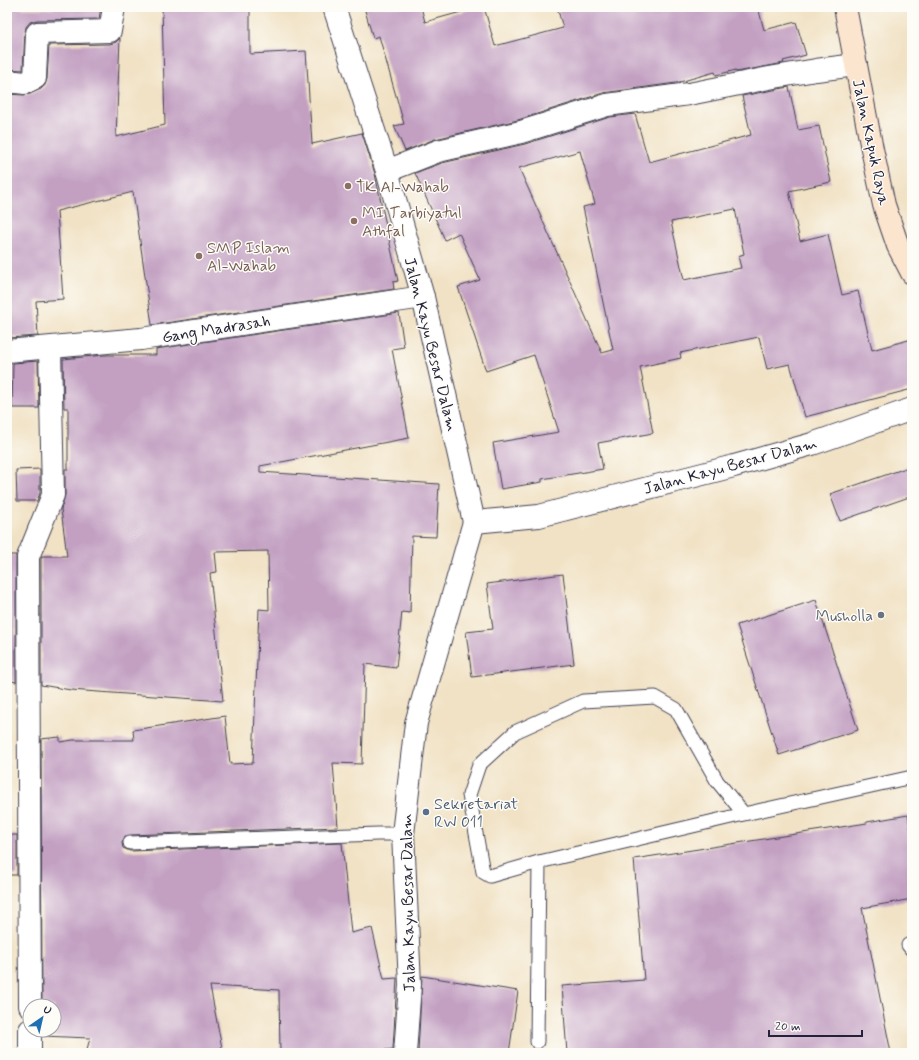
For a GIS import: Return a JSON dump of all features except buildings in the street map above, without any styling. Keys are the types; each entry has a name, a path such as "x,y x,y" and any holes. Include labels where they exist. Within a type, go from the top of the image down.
{"main road":[{"name":"Jalan Kapuk Raya","path":"845,7 884,205 898,246 912,273"}],"street":[{"path":"7,81 26,83 34,78 37,33 110,31 114,7"},
{"name":"Jalan Kayu Besar Dalam","path":"334,7 387,172 423,298 474,522 416,723 403,834 410,985 405,1053"},
{"path":"387,172 438,151 522,132 606,105 689,94 776,77 856,65"},
{"name":"Gang Madrasah","path":"7,351 141,340 423,298"},
{"path":"30,998 28,557 53,495 50,348"},
{"name":"Jalan Kayu Besar Dalam","path":"474,522 539,516 734,466 812,444 912,409"},
{"path":"30,1038 30,1053"}],"lane":[{"path":"744,814 717,781 676,709 655,697 584,701 515,732 479,765 469,794 483,872 490,876 539,862 744,814 912,777"},
{"path":"130,843 403,834"},
{"path":"537,1042 539,862"}],"place":[{"name":"TK Al-Wahab","path":"348,186"},
{"name":"MI Tarbiyatul Athfal","path":"354,221"},
{"name":"SMP Islam Al-Wahab","path":"199,256"},
{"name":"Musholla","path":"881,615"},
{"name":"Sekretariat RW 011","path":"426,812"}]}
